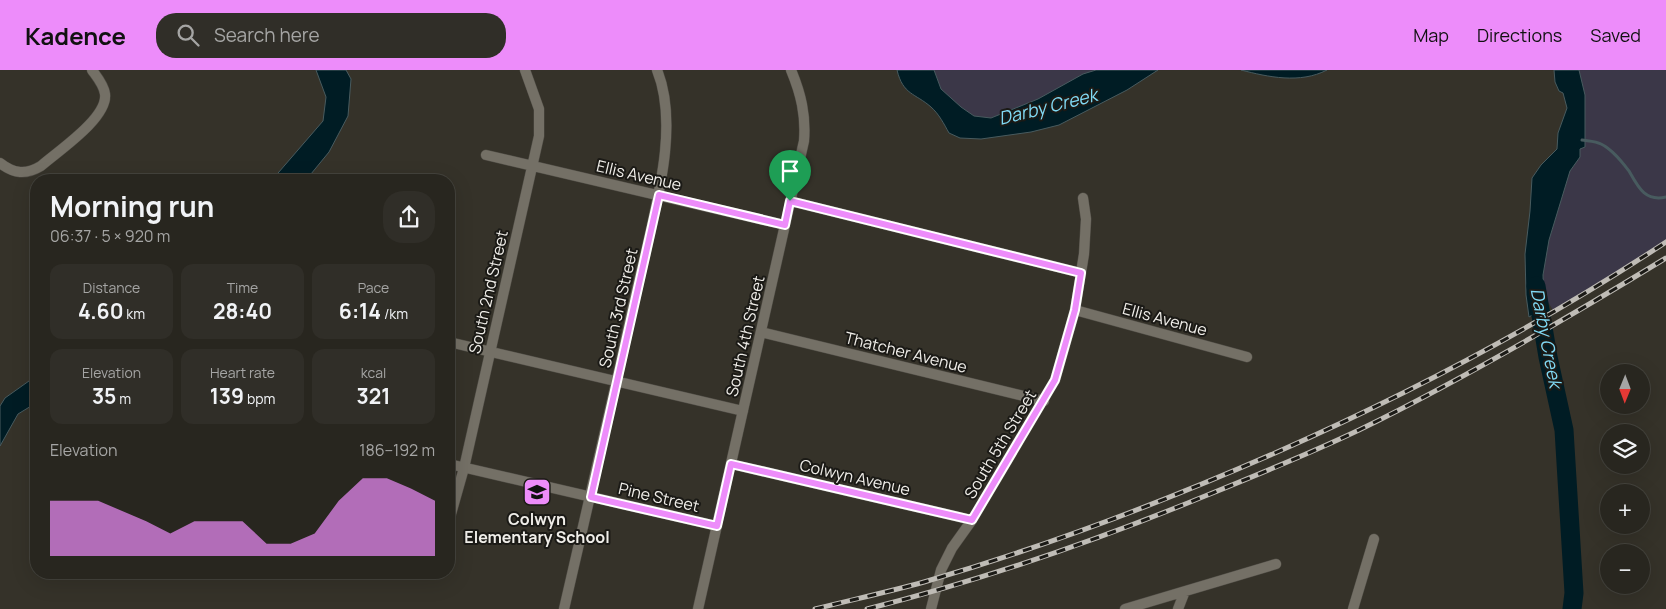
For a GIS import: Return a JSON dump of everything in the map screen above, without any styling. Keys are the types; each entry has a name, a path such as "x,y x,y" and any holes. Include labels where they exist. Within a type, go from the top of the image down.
{"street":[{"path":"0,163 8,169 26,173 41,166 94,121 104,105 105,95 103,86 92,70"},
{"name":"South 2nd Street","path":"455,500 464,468 539,136 540,118 526,70"},
{"name":"South 3rd Street","path":"564,609 659,195 666,138 667,111 657,70"},
{"name":"South 4th Street","path":"698,609 805,130 802,99 792,70"},
{"name":"Ellis Avenue","path":"486,155 785,225"},
{"name":"South 5th Street","path":"931,609 944,563 952,548 972,520 1055,380 1075,310 1081,273 1086,234 1083,198"},
{"path":"790,201 1081,273"},
{"name":"Ellis Avenue","path":"1075,310 1247,357"},
{"name":"Thatcher Avenue","path":"761,332 1044,401"},
{"path":"455,343 743,411"},
{"name":"Colwyn Avenue","path":"731,464 972,520"},
{"name":"Pine Street","path":"455,466 717,526"},
{"path":"1353,609 1374,539"},
{"path":"1125,609 1276,564"},
{"path":"1178,609 1185,591"}],"shaded area":[{"path":"916,70 1140,70 985,122 950,121"},
{"path":"1565,70 1666,70 1666,242 1554,312 1535,280 1572,109"}],"water":[{"path":"316,70 346,70 351,79 348,116 329,152 311,174 277,174 323,121 326,97"},
{"path":"897,70 934,70 941,89 961,107 974,116 991,118 1038,99 1083,74 1096,70 1158,70 1127,90 1059,125 1031,132 981,139 960,138 949,133 934,110 906,89"},
{"path":"1241,70 1327,70 1306,77 1284,78"},
{"path":"1554,70 1579,70 1585,95 1585,147 1580,149 1580,157 1570,171 1549,240 1543,275 1544,308 1529,317 1526,295 1525,254 1532,178 1541,165 1557,149 1558,133 1567,108 1563,93 1559,91 1555,82"},
{"path":"30,380 30,407 18,414 0,446 0,406 5,398"}],"waterway":[{"path":"1582,140 1597,142 1609,149 1629,171 1639,188 1647,195 1659,198 1666,197"},
{"name":"Darby Creek","path":"1536,286 1548,357 1564,430 1574,593 1572,609"}],"railway":[{"path":"815,609 924,582 1058,539 1145,507 1275,453 1376,406 1475,356 1572,301 1666,242"},
{"path":"867,609 910,598 1038,559 1164,513 1321,447 1399,410 1476,369 1553,326 1666,258"}],"place":[{"name":"Colwyn Elementary School","path":"537,492"}],"route":[{"path":"659,195 785,225 790,201 1081,273 1075,310 1055,380 972,520 731,464 717,526 591,497 659,195"}]}
